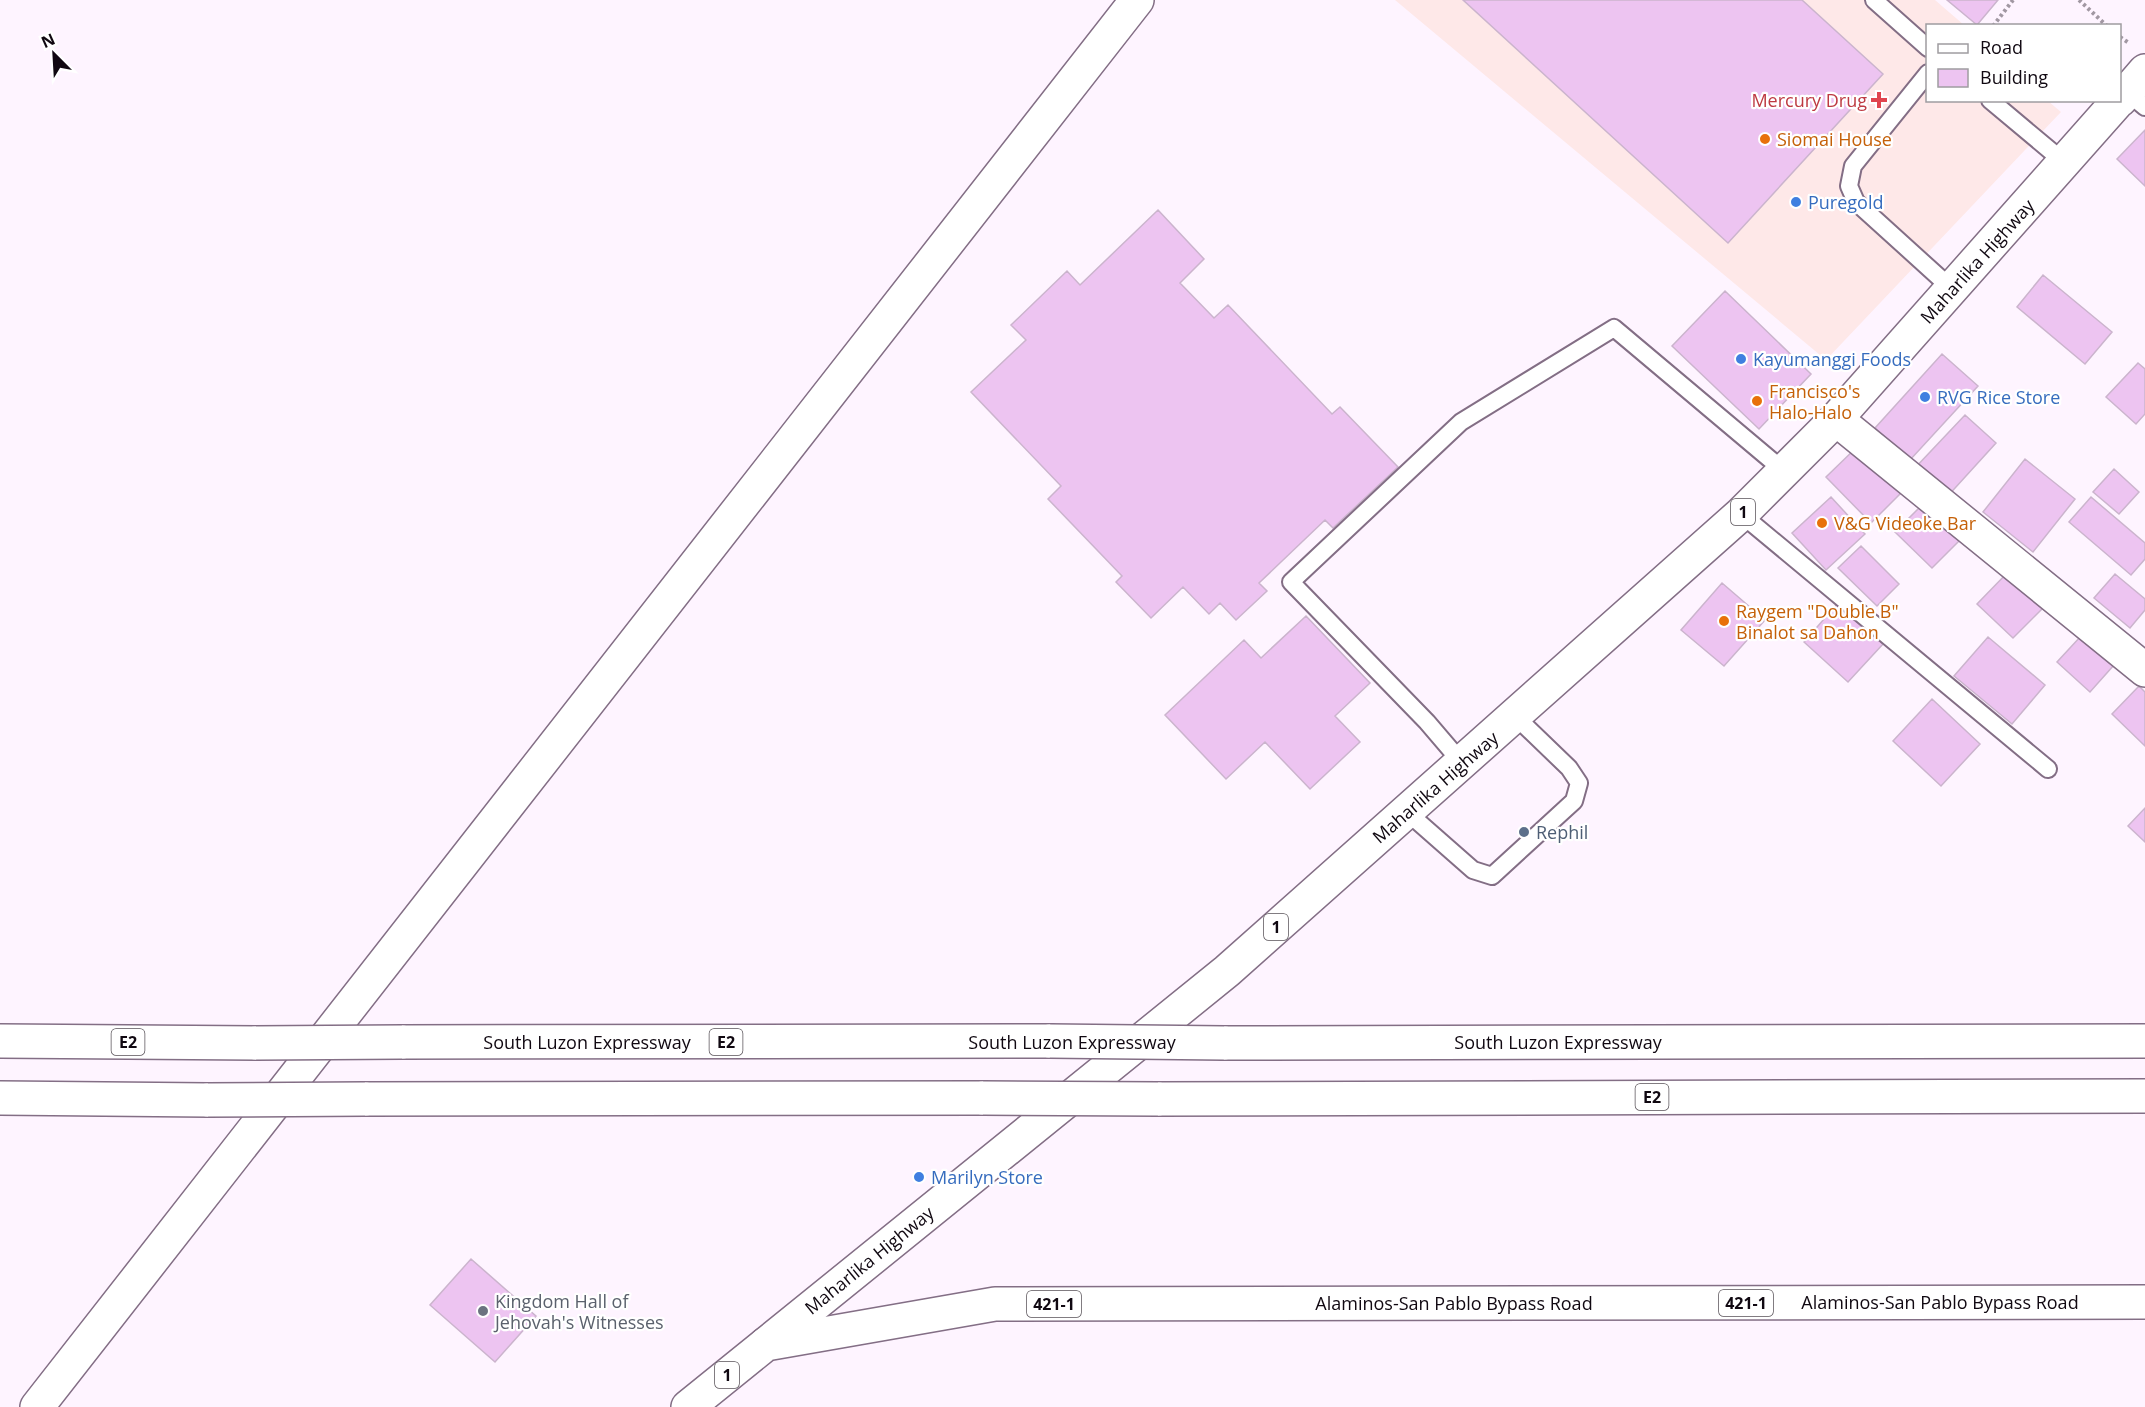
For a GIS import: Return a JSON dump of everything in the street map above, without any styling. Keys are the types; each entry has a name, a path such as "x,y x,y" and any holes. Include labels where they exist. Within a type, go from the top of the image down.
{"main road":[{"path":"37,1407 1137,0"},
{"name":"Maharlika Highway","path":"688,1407 1227,971 1516,717 1741,514 1836,419 2064,162 2131,94"},
{"path":"1836,419 2145,670"},
{"name":"South Luzon Expressway","path":"0,1041 256,1043 2145,1041"},
{"name":"E2","path":"0,1098 208,1100 2145,1096"},
{"name":"Alaminos-San Pablo Bypass Road","path":"766,1344 995,1304 2145,1302"}],"lane":[{"path":"1874,0 1926,46"},
{"path":"1926,75 1853,166 1849,186 1856,202 1952,289"},
{"path":"1992,102 2064,162"},
{"path":"1462,763 1427,723 1291,582 1461,422 1614,328 1784,471"},
{"path":"1741,514 2048,768"},
{"path":"1407,812 1473,870 1492,876 1574,801 1579,783 1569,768 1516,717"}],"path":[{"path":"1995,24 2013,0"},
{"path":"2079,0 2105,24"}],"shaded area":[{"path":"1395,0 1935,0 1963,24 1926,24 1926,102 2049,102 2061,112 1826,360"}],"building":[{"path":"1463,0 1802,0 1883,74 1728,243"},
{"path":"1947,0 1998,0 1976,24"},
{"path":"2145,130 2145,186 2117,159"},
{"path":"1158,210 1204,259 1180,283 1214,318 1228,305 1332,414 1340,407 1398,467 1333,528 1325,520 1259,583 1267,591 1236,620 1220,603 1209,614 1183,587 1151,618 1116,582 1122,576 1048,499 1061,486 971,392 1026,340 1011,325 1067,271 1080,285"},
{"path":"2043,275 2112,332 2085,364 2017,307"},
{"path":"1725,291 1811,374 1759,429 1672,346"},
{"path":"1942,354 1978,386 1910,460 1875,428"},
{"path":"2138,363 2145,369 2145,414 2136,424 2106,397"},
{"path":"1965,415 1996,443 1946,498 1914,469"},
{"path":"1859,445 1904,490 1871,523 1826,477"},
{"path":"2025,459 2075,499 2033,552 1983,512"},
{"path":"2114,469 2139,492 2119,514 2093,492"},
{"path":"1831,497 1865,534 1826,570 1792,533"},
{"path":"2091,497 2145,543 2145,559 2131,575 2069,522"},
{"path":"1922,505 1959,541 1932,568 1895,532"},
{"path":"1861,546 1899,584 1877,606 1838,568"},
{"path":"2009,571 2045,606 2013,638 1977,604"},
{"path":"2115,574 2145,599 2145,610 2130,628 2094,598"},
{"path":"1722,583 1765,620 1724,666 1681,630"},
{"path":"1838,603 1883,644 1848,682 1804,642"},
{"path":"1306,616 1370,683 1335,716 1360,742 1310,789 1265,742 1226,779 1165,715 1244,640 1261,658"},
{"path":"2081,636 2114,665 2090,692 2057,662"},
{"path":"1988,637 2045,685 2012,724 1954,676"},
{"path":"2139,686 2145,692 2145,746 2112,714"},
{"path":"1932,699 1980,744 1941,786 1893,741"},
{"path":"2145,808 2145,842 2128,826"},
{"name":"Kingdom Hall of Jehovah's Witnesses","path":"471,1259 536,1316 495,1362 430,1305"}],"place":[{"name":"Mercury Drug","path":"1879,100"},
{"name":"Siomai House","path":"1765,139"},
{"name":"Puregold","path":"1796,202"},
{"name":"Kayumanggi Foods","path":"1741,359"},
{"name":"RVG Rice Store","path":"1925,397"},
{"name":"Francisco's Halo-Halo","path":"1757,401"},
{"name":"V&G Videoke Bar","path":"1822,523"},
{"name":"Raygem \"Double B\" Binalot sa Dahon","path":"1724,621"},
{"name":"Rephil","path":"1524,832"},
{"name":"Marilyn Store","path":"919,1177"},
{"name":"Kingdom Hall of Jehovah's Witnesses","path":"483,1311"}]}
